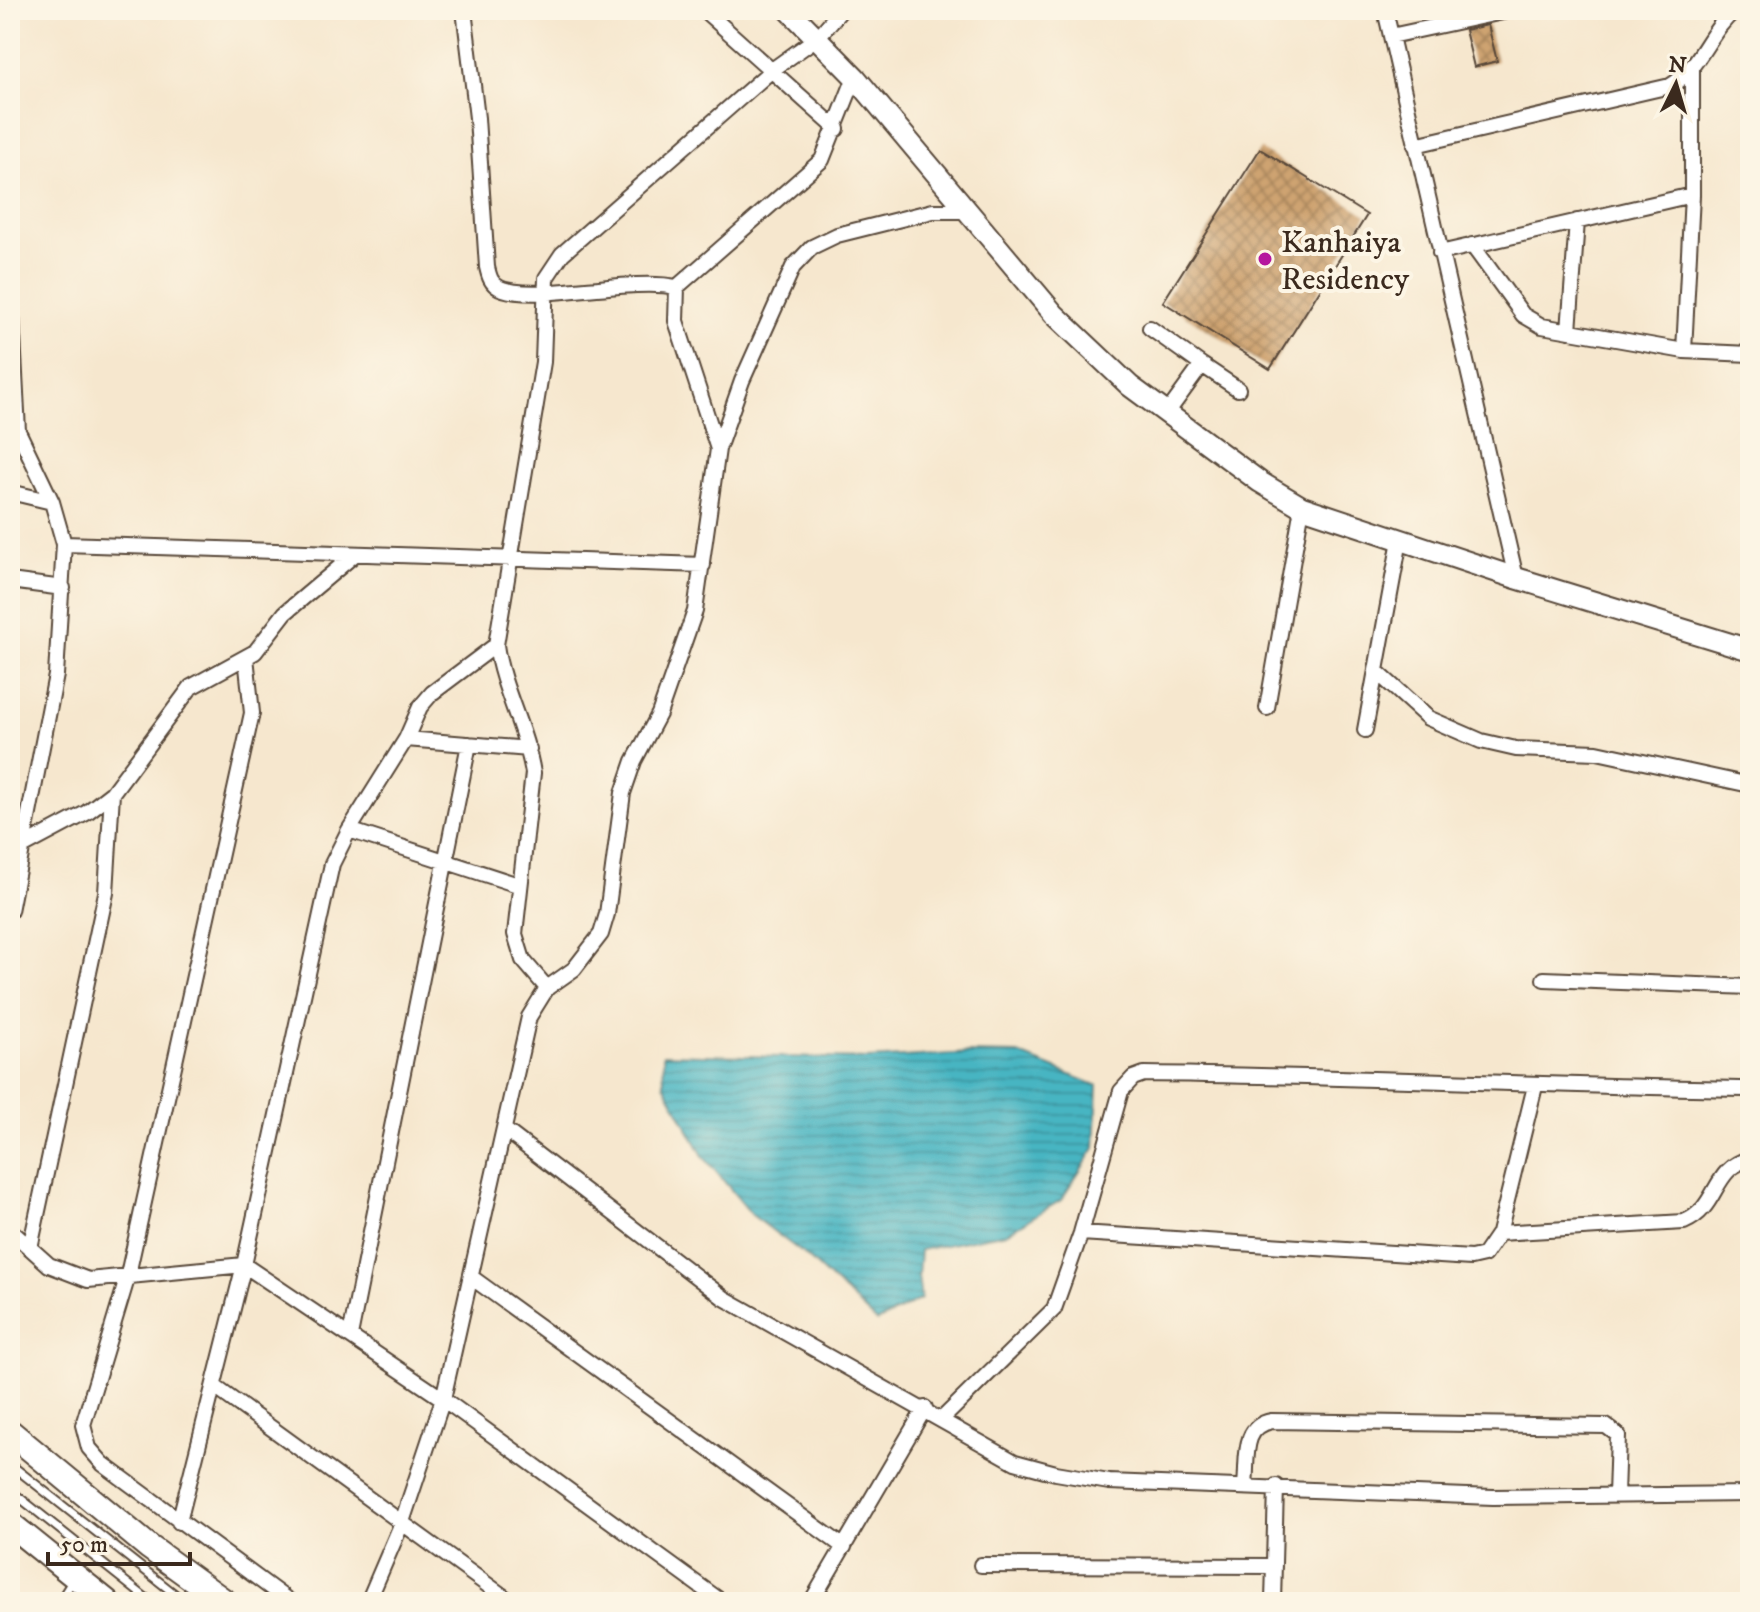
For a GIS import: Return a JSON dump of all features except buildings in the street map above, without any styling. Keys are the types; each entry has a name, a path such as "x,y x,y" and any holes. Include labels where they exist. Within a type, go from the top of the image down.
{"main road":[{"path":"10,1432 149,1547 225,1602"},
{"path":"16,1533 107,1602"}],"street":[{"path":"464,10 477,118 489,276 503,289 544,291 645,283 677,287"},
{"path":"704,10 837,129"},
{"path":"789,10 855,77 1054,314 1130,386 1260,482 1302,507 1516,578 1750,650"},
{"path":"547,988 517,948 518,885 532,797 529,749 498,664 496,645 507,561 543,362 544,291 552,266 562,254 772,70 818,37 841,10"},
{"path":"1385,10 1516,578"},
{"path":"1391,36 1512,10"},
{"path":"1415,145 1656,91 1681,80 1716,30 1735,10"},
{"path":"1684,351 1692,195 1692,68"},
{"path":"718,449 676,321 677,287 822,160 837,129 855,77"},
{"path":"1440,253 1692,195"},
{"path":"368,1602 401,1525 443,1399 529,1017 547,988 574,969 601,934 607,914 623,793 634,761 659,714 695,611 718,449 742,381 793,267 812,247 837,235 889,220 933,211 968,211"},
{"path":"1569,331 1577,221"},
{"path":"1472,245 1523,315 1542,326 1684,351 1750,354"},
{"path":"10,278 14,427 52,502 64,544 56,675 24,846 15,867 10,911"},
{"path":"1150,328 1238,389"},
{"path":"1167,413 1202,365"},
{"path":"10,492 52,502"},
{"path":"1267,708 1302,507"},
{"path":"1365,730 1400,540"},
{"path":"64,544 507,561 703,565"},
{"path":"24,846 86,813 112,793 191,687 246,657 285,613 354,555"},
{"path":"10,581 63,588"},
{"path":"179,1522 244,1265 332,864 349,830 406,739 420,707 432,693 496,645"},
{"path":"246,657 252,713 127,1279 85,1416 84,1435 89,1448 103,1464 290,1602"},
{"path":"1376,671 1428,718 1481,741 1516,749 1597,752 1750,785"},
{"path":"406,739 529,749"},
{"path":"350,1336 469,744"},
{"path":"30,1248 106,893 112,793"},
{"path":"349,830 518,885"},
{"path":"1544,979 1750,987"},
{"path":"942,1419 1054,1309 1081,1233 1121,1091 1133,1078 1144,1074 1285,1075 1535,1086 1750,1089"},
{"path":"1081,1233 1471,1258 1484,1255 1499,1233 1535,1086"},
{"path":"505,1130 724,1298 925,1408 1015,1462 1109,1482 1276,1486 1493,1497 1750,1494"},
{"path":"1499,1233 1684,1222 1699,1216 1727,1169 1750,1159"},
{"path":"10,1230 65,1274 88,1280 127,1279 211,1266 244,1265 443,1399 722,1602"},
{"path":"471,1277 844,1547"},
{"path":"215,1387 511,1602"},
{"path":"811,1602 925,1408"},
{"path":"1245,1485 1250,1434 1259,1423 1606,1426 1618,1435 1616,1495"},
{"path":"1273,1602 1276,1486"},
{"path":"981,1565 1274,1566"}],"lane":[{"path":"10,1464 185,1602"},
{"path":"10,1490 151,1602"},
{"path":"59,1602 74,1578"}],"water":[{"path":"970,1053 1018,1054 1098,1086 1095,1148 1061,1200 1006,1233 920,1250 918,1276 921,1299 877,1322 804,1254 752,1215 703,1156 664,1084 663,1054 868,1059"}],"place":[{"name":"Kanhaiya Residency","path":"1265,259"}]}
